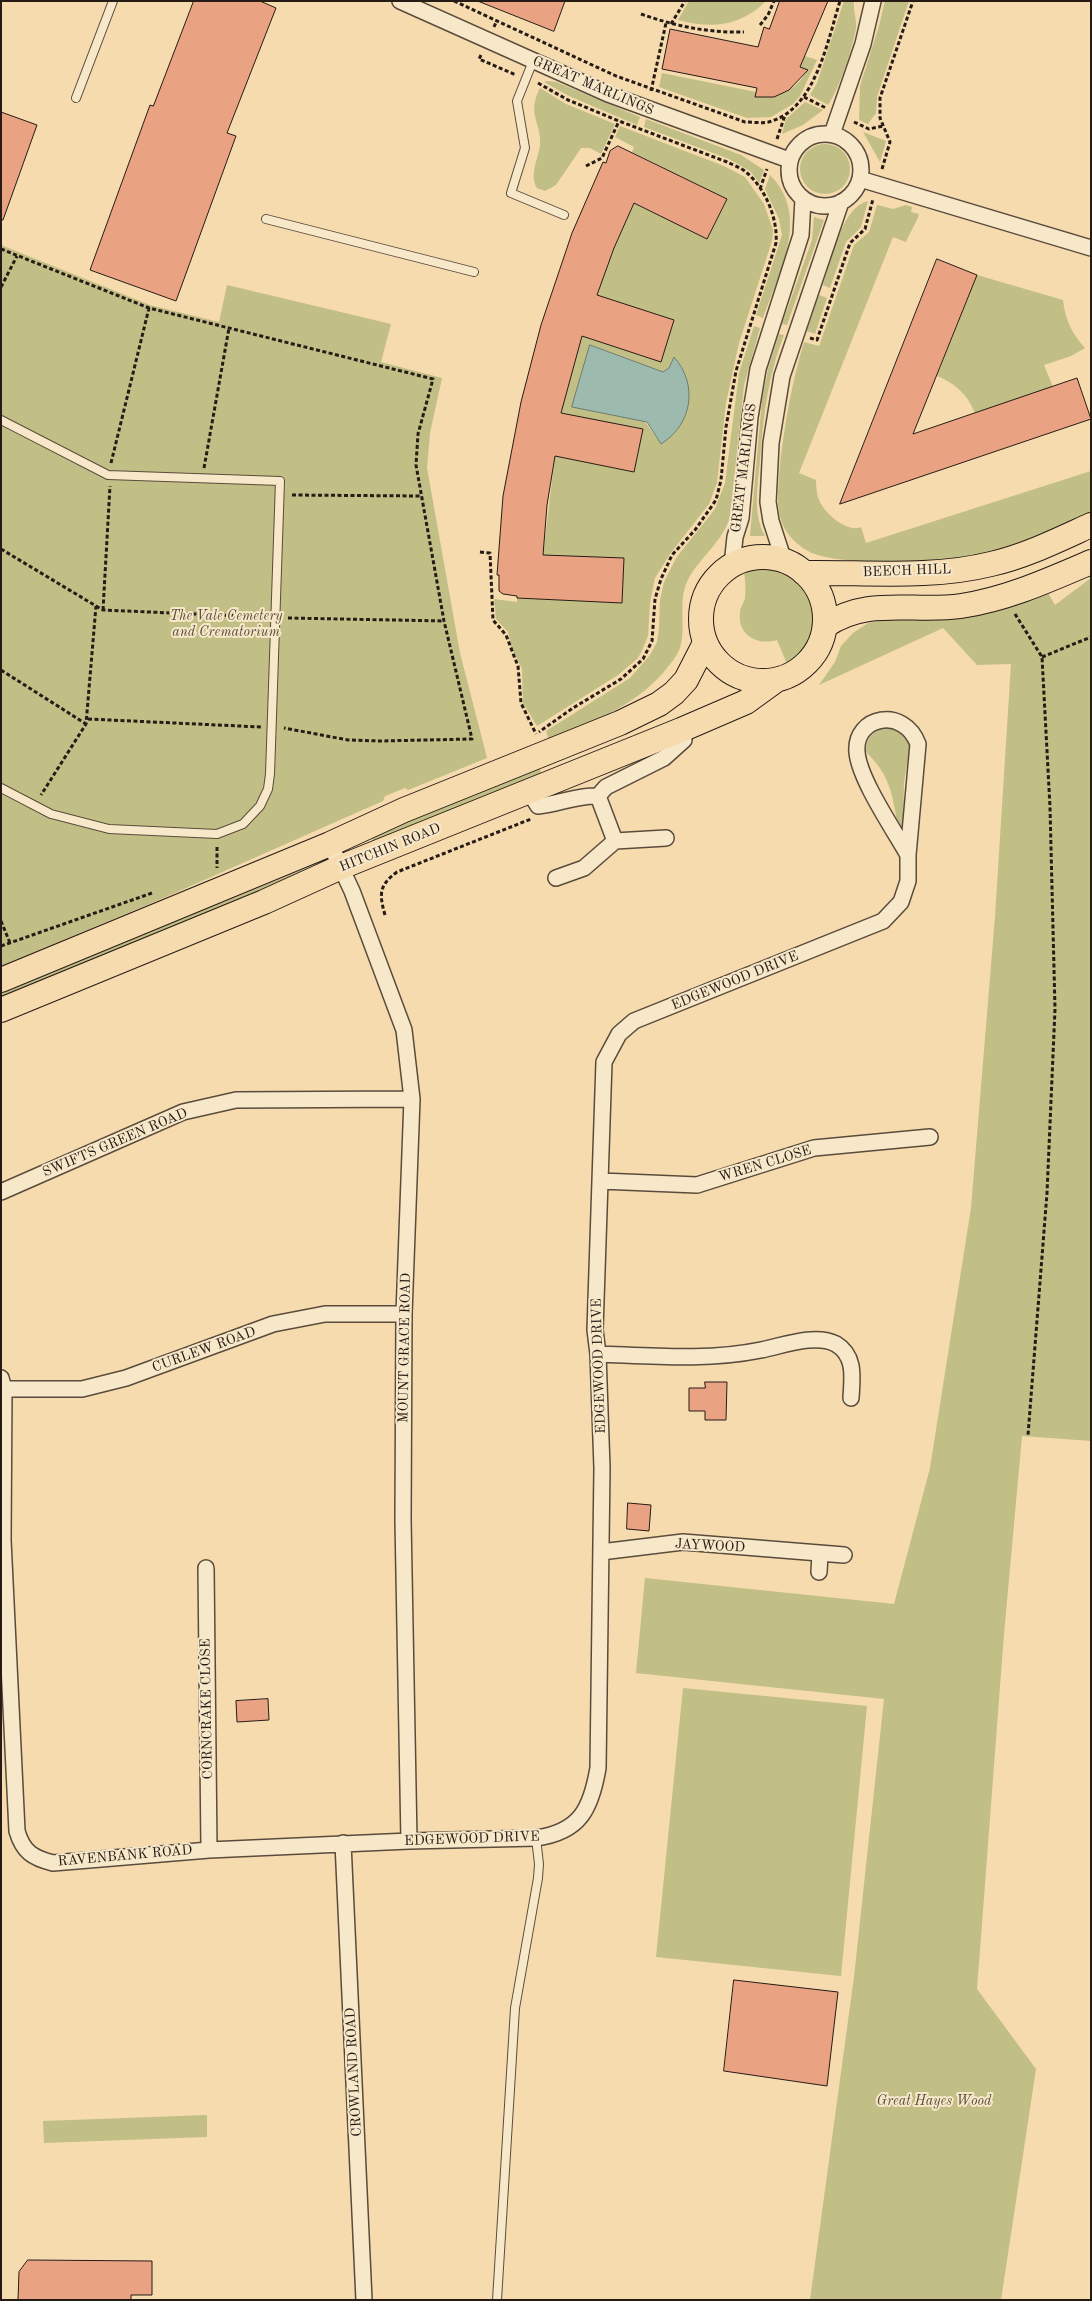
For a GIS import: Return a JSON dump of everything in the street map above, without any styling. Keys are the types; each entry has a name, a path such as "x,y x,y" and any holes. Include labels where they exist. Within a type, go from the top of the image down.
{"main road":[{"name":"BEECH HILL","path":"804,573 918,573 991,564 1034,552 1091,525"},
{"path":"758,557 784,561 804,573 814,584 821,597 825,611 825,626 821,641 814,655 803,667 790,676 775,681 758,682 741,678 726,670 714,658 705,643 700,618 706,593 713,582 732,565 758,557"},
{"path":"825,626 839,616 884,606 960,606 1003,597 1091,562"},
{"name":"HITCHIN ROAD","path":"1,980 330,844 413,807 620,723 659,704 674,693 686,680 705,643"},
{"name":"HITCHIN ROAD","path":"1,1010 264,902 341,868 681,730 746,702 775,681"}],"street":[{"path":"832,134 863,44 873,1"},
{"name":"GREAT MARLINGS","path":"404,2 646,109 789,160"},
{"path":"841,202 828,206 815,205 803,199 790,182 789,160 805,138 823,133 843,138 852,146 858,156 861,167 860,178 1091,248"},
{"name":"GREAT MARLINGS","path":"784,561 771,521 768,502 771,443 782,376 841,202 853,192 860,178"},
{"name":"GREAT MARLINGS","path":"732,565 735,537 741,518 750,417 758,369 802,236 803,199"},
{"name":"EDGEWOOD DRIVE","path":"343,1843 551,1836 571,1828 586,1810 594,1791 598,1768 602,1468 598,1354 595,1330 604,1062 619,1034 634,1021 883,921 901,902 908,881 908,855 918,744 908,726 897,720 881,720 869,725 860,734 856,750 869,784 908,855"},
{"path":"529,792 538,806 556,805 583,796 598,796 606,787 664,758 684,740 681,730"},
{"path":"598,796 615,841"},
{"path":"556,878 584,868 615,841 666,838"},
{"name":"MOUNT GRACE ROAD","path":"330,844 352,891 404,1030 412,1099 404,1314 403,1520 409,1841"},
{"name":"SWIFTS GREEN ROAD","path":"1,1192 192,1110 236,1100 412,1099"},
{"name":"WREN CLOSE","path":"601,1182 697,1184 814,1148 930,1137"},
{"name":"CURLEW ROAD","path":"3,1384 82,1389 126,1378 274,1324 325,1314 404,1314"},
{"path":"598,1354 700,1358 742,1354 825,1340 841,1348 849,1358 852,1368 851,1398"},
{"name":"RAVENBANK ROAD","path":"3,1384 3,1540 20,1843 29,1855 53,1863 209,1850 343,1843"},
{"name":"JAYWOOD","path":"601,1552 683,1542 844,1555"},
{"path":"819,1572 820,1554"},
{"name":"CORNCRAKE CLOSE","path":"206,1568 209,1850"},
{"name":"CROWLAND ROAD","path":"343,1843 364,2300"}],"lane":[{"path":"76,98 113,1"},
{"path":"534,61 517,101 525,148 511,193 564,215"},
{"path":"266,219 474,272"},
{"path":"1,420 110,475 280,481 270,774 268,789 260,806 243,824 217,834 108,829 51,814 1,788"},
{"path":"497,2300 516,2008 538,1878 539,1864 536,1838"}],"path":[{"path":"454,1 616,76 746,122 771,122 785,116 804,97 814,82 840,1"},
{"path":"671,24 685,1"},
{"path":"760,26 768,15 774,1"},
{"path":"884,163 890,142 880,118 880,98 913,1"},
{"path":"641,14 666,23 706,32 744,32"},
{"path":"652,89 666,23"},
{"path":"479,59 543,86 568,100 727,162 748,173 760,190 774,219 777,232 776,243 736,371 726,427 721,480 716,500 695,530 672,555 661,579 655,599 652,641 643,659 621,680 573,708 536,734 521,703 518,666 506,635 493,620 490,553 480,552"},
{"path":"586,166 602,158 619,121"},
{"path":"817,340 850,243 865,229 872,203"},
{"path":"1,249 150,308 433,379 416,447 416,465 444,621 472,739 348,740 298,729 87,721 1,670"},
{"path":"1,287 17,256"},
{"path":"104,610 110,475 150,308"},
{"path":"202,478 229,328"},
{"path":"279,495 421,496"},
{"path":"1,549 96,606 87,721 34,806"},
{"path":"1003,597 1042,657 1050,807 1055,1009 1047,1193 1028,1435"},
{"path":"1042,657 1091,637"},
{"path":"385,915 382,904 382,888 385,880 397,872 540,817"},
{"path":"217,834 217,870"},
{"path":"1,946 161,890"},
{"path":"1,921 10,943"}],"green space":[{"path":"689,1 766,1 756,10 735,21 713,25 678,20"},
{"path":"844,1 854,1 856,28 845,68 828,105 810,95 817,83"},
{"path":"885,1 909,1 877,97 876,113 868,124 859,120 860,86"},
{"path":"805,56 817,60 800,96 793,104 771,117 747,118 659,87 662,73 756,92 755,97 771,96 786,92 798,83 807,70 800,67"},
{"path":"544,82 556,82 640,117 637,125 569,96"},
{"path":"540,88 566,104 615,124 601,154 590,148 581,148 556,185 545,191 537,188 534,178 540,138 534,105"},
{"path":"805,102 823,110 803,125 782,134 786,119"},
{"path":"646,119 741,155 764,170 759,183 750,171 729,159 644,127"},
{"path":"620,126 724,166 745,177 764,204 773,230 772,241 739,343 726,403 717,483 709,504 670,554 655,578 650,603 648,636 641,653 637,659 618,675 537,726 523,703 522,669 511,647 508,632 496,619 494,599 517,602 517,598 622,603 624,558 543,555 555,456 634,472 643,429 561,413 582,336 661,362 674,320 597,295 614,248 634,203 707,239 727,199 632,152 634,147 615,137","holes":["590,345 663,372 669,368 674,357 679,363 661,444"]},
{"path":"863,132 886,141 880,162"},
{"path":"820,144 830,144 843,151 850,164 850,174 843,187 830,194 820,194 811,190 804,183 800,174 800,164 804,155 811,148"},
{"path":"770,175 782,191 788,208 790,226 788,245 783,263 763,318 756,315 782,235 779,219 765,189"},
{"path":"868,201 861,227 846,242 830,288 823,285 844,224 859,205"},
{"path":"877,205 893,209 906,205 912,207 911,212 919,214 906,242 893,237 799,473 816,480 820,501 833,518 850,527 861,527 866,543 1091,471 1091,513 1052,530 984,553 921,561 843,560 823,556 803,548 787,533 779,511 780,464 792,387 804,342 819,346 854,245 869,232"},
{"path":"814,217 824,220 787,325 782,324 812,240"},
{"name":"The Vale Cemetery and Crematorium","path":"1,245 150,305 219,322 227,285 391,324 381,362 442,378 430,433 427,468 460,653 487,758 408,790 405,788 385,796 383,801 159,900 1,966"},
{"path":"977,275 1063,300 1065,314 1070,326 1085,348 1071,356 1044,365 1053,387 975,413 960,390 950,382 937,376"},
{"path":"819,295 827,298 815,334 807,331"},
{"path":"754,326 760,328 744,385 730,517 720,537 694,570 685,587 683,594 682,640 679,651 663,673 638,696 610,713 549,740 546,731 630,678 650,655 657,642 660,600 664,582 676,558 715,509 725,483 739,373"},
{"path":"779,334 784,335 778,350 767,397 757,489 758,518 765,536 750,536 762,399 768,369"},
{"path":"763,567 781,572 796,580 806,592 812,606 813,622 810,637 801,651 787,664 777,640 763,641 750,637 745,633 740,621 740,611 745,595 744,570"},
{"name":"Great Hayes Wood","path":"1091,578 1091,1441 1022,1436 1004,1634 977,1989 1036,2069 1001,2300 810,2300 854,1977 884,1699 636,1673 645,1578 894,1604 930,1468 971,1208 995,917 1011,664 977,665 943,628 819,685 835,662 841,646 853,633 868,623 883,620 939,619 1047,591 1055,605"},
{"path":"890,727 896,728 907,737 910,746 904,782 903,829 898,827 892,795 886,778 881,769 866,752 869,738 875,732"},
{"path":"538,764 541,773 370,843 376,833"},
{"path":"300,871 301,875 1,998 1,984 202,905 221,903"},
{"path":"683,1688 867,1706 841,1976 656,1957"},
{"path":"207,2115 207,2137 44,2143 43,2121"}],"shaded area":[{"path":"590,345 663,372 669,368 674,357 687,379 689,391 686,415 672,436 661,444 647,422 572,407"}],"building":[{"path":"194,1 260,1 276,8 227,133 236,136 176,301 90,270 150,105 153,106"},
{"path":"478,1 565,1 554,31"},
{"path":"780,1 828,1 800,67 808,70 789,90 774,97 755,97 757,88 662,69 670,29 758,47 764,27 769,29"},
{"path":"1,112 37,125 3,220 1,220"},
{"path":"618,146 727,199 707,239 634,203 614,248 597,295 674,320 661,362 582,336 561,413 643,429 634,472 555,456 547,505 543,555 624,558 622,603 517,598 517,596 503,594 499,591 499,575 497,575 503,496 521,402 541,325 572,233 603,162 606,163 610,151"},
{"path":"937,259 977,275 913,434 1077,378 1091,419 840,504"},
{"path":"705,1382 727,1382 726,1420 705,1420 705,1411 689,1411 689,1388 705,1388"},
{"path":"628,1503 651,1505 649,1531 627,1529"},
{"path":"268,1699 269,1720 237,1722 236,1701"},
{"path":"734,1980 838,1992 827,2086 724,2071"},
{"path":"28,2260 152,2261 152,2295 131,2295 131,2300 18,2300 19,2272"}]}
